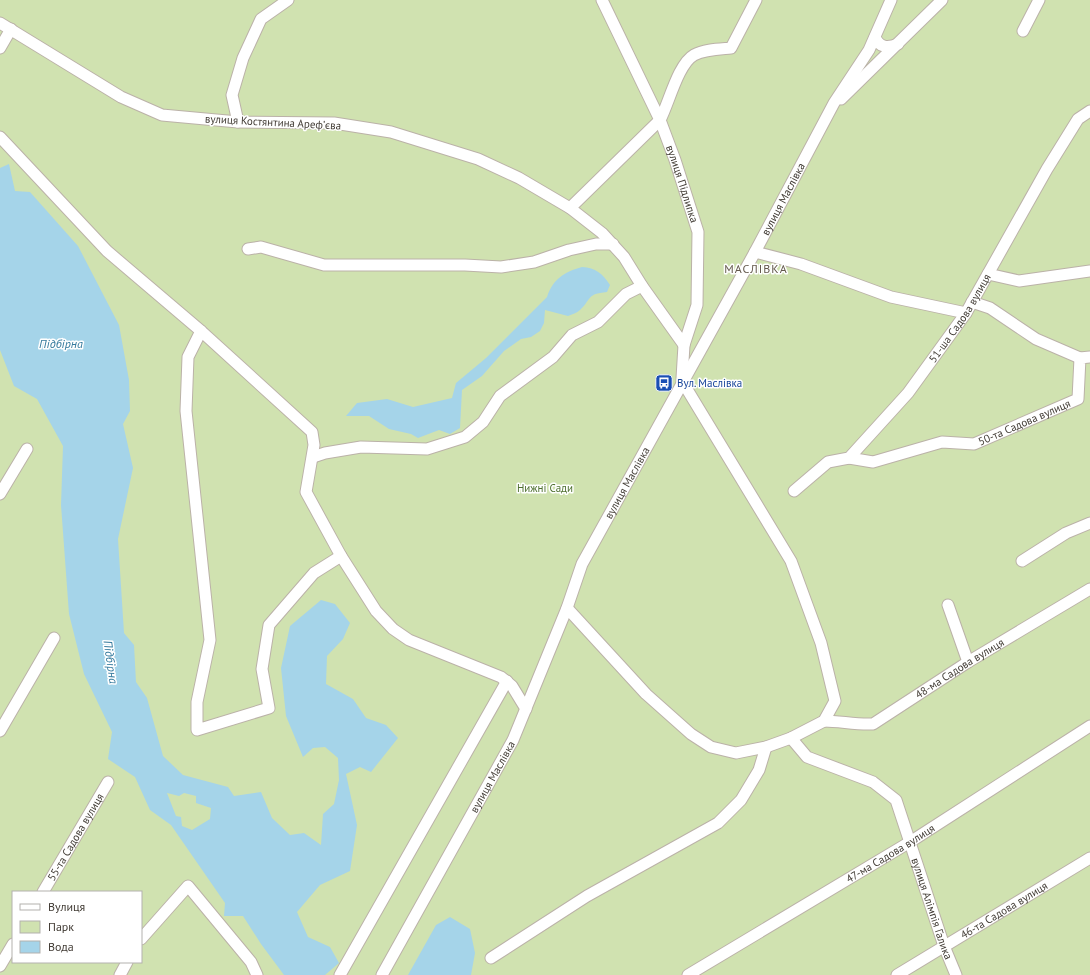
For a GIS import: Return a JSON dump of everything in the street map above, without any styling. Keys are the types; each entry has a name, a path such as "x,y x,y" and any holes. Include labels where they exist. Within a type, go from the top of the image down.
{"street":[{"path":"238,122 232,95 243,58 261,19 288,0"},
{"name":"вулиця Підлипка","path":"602,0 660,120 675,160 698,232 697,305 684,345 682,381"},
{"path":"570,208 660,120 668,103 677,74 693,56 713,49 731,48 756,0"},
{"name":"вулиця Маслівка","path":"382,975 495,773 526,709 567,608 582,564 682,381 755,252 834,103 869,50 891,0"},
{"path":"834,103 853,88 942,0"},
{"path":"1023,31 1039,0"},
{"name":"вулиця Костянтина Арефʼєва","path":"0,23 121,97 162,116 238,122 334,123 391,132 478,158 519,178 570,208 602,233 624,257 642,286 684,345"},
{"path":"0,48 11,29"},
{"path":"875,37 876,41 882,46 891,47 898,44"},
{"name":"51-ша Садова вулиця","path":"849,458 908,393 966,313 1047,169 1078,119 1090,110"},
{"path":"0,137 107,251 201,331 312,432 314,445 313,457 306,492 341,556 376,611 393,629 409,640 507,681 512,686 526,709"},
{"path":"248,249 261,247 324,265 465,265 501,267 534,262 569,250 596,244 612,244"},
{"path":"755,252 801,264 891,297 966,313"},
{"path":"988,274 1019,280 1090,272"},
{"path":"313,457 325,453 361,447 427,449 465,437 483,422 500,396 553,357 572,336 598,322 626,294 642,286"},
{"path":"972,302 990,308 1036,339 1085,357"},
{"path":"201,331 188,357 186,412 210,640 197,702 197,730 270,708 262,669 269,625 314,573 341,556"},
{"name":"50-та Садова вулиця","path":"849,458 873,462 942,442 974,444 1078,399 1085,357"},
{"path":"567,608 646,694 691,734 711,747 736,753 766,748 791,738 824,721 835,701 821,643 791,561 682,381"},
{"path":"0,494 27,448"},
{"path":"794,492 828,462 849,458"},
{"path":"1022,561 1066,533 1090,522"},
{"name":"48-ма Садова вулиця","path":"824,721 845,721 860,725 873,724 968,662 1090,589"},
{"path":"948,605 968,662"},
{"path":"0,731 54,638"},
{"path":"340,975 507,681"},
{"name":"47-ма Садова вулиця","path":"688,975 910,842 1090,726"},
{"name":"вулиця Алімпія Галика","path":"791,738 807,758 873,782 896,800 944,946 956,975"},
{"path":"491,958 587,896 718,823 741,800 759,770 766,748"},
{"name":"55-та Садова вулиця","path":"44,891 108,782"},
{"name":"46-та Садова вулиця","path":"897,975 1090,858"},
{"path":"142,938 188,886 251,962 257,975"},
{"path":"0,966 12,946"},
{"path":"120,975 126,963"}],"green space":[{"name":"Нижні Сади","path":"0,0 1090,0 1090,975 0,975"}],"water":[{"name":"Підбірна","path":"9,164 15,191 30,192 78,246 119,325 129,380 130,411 123,424 133,468 118,539 124,633 134,645 136,682 147,698 163,756 183,775 228,787 234,796 261,792 272,818 290,835 304,833 321,845 323,814 334,804 339,780 338,758 325,747 313,748 303,757 286,716 281,668 290,626 321,600 335,604 350,623 343,639 327,656 326,684 353,699 366,718 386,725 398,738 371,772 360,767 346,774 357,825 350,871 320,885 297,912 308,937 330,947 339,963 325,975 284,975 243,916 224,916 225,903 171,825 150,810 135,777 108,759 112,732 84,674 69,614 61,505 63,446 37,399 14,386 0,350 0,168","holes":["167,793 179,796 184,793 196,796 196,803 211,808 210,819 192,830 182,826 181,817 176,816"]},
{"path":"582,267 595,270 604,277 610,285 607,292 592,296 579,311 568,316 545,310 544,323 540,331 531,337 521,339 504,351 482,376 462,390 460,428 450,434 439,430 418,438 411,434 389,429 369,416 346,416 357,403 387,399 413,407 452,398 456,383 486,358 547,297 552,285 560,277 570,271"},
{"path":"450,917 470,929 475,953 471,975 408,975 436,925"}],"place":[{"name":"Вул. Маслівка","path":"664,383"}],"district":[{"name":"МАСЛІВКА","path":"756,268"}]}
